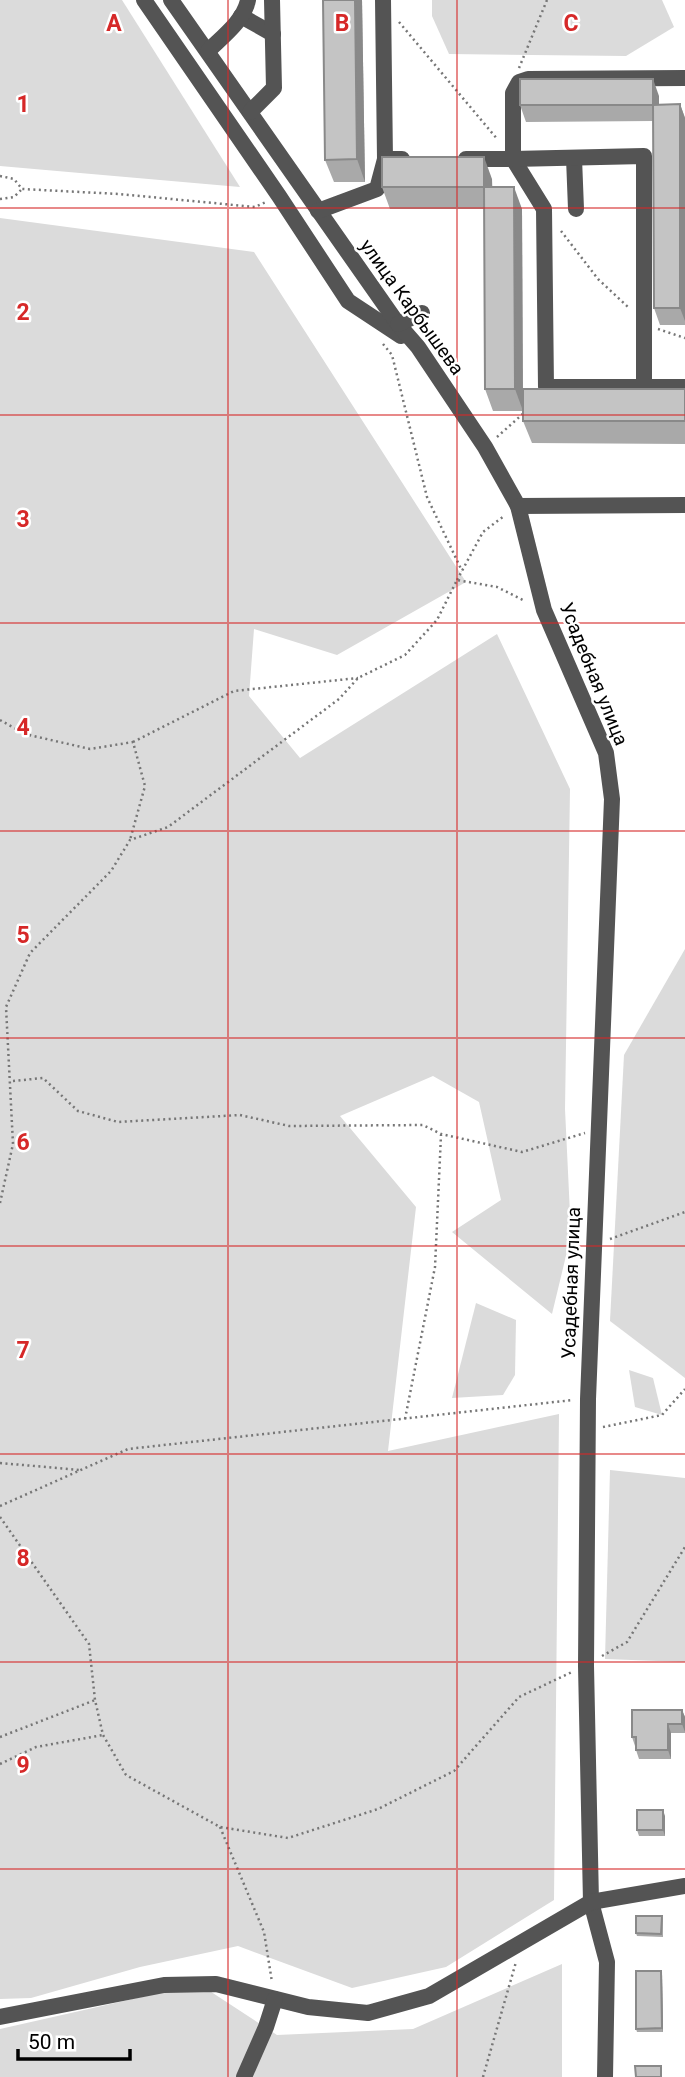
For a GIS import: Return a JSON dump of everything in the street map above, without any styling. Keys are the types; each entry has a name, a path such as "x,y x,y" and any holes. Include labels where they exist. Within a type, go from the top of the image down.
{"street":[{"path":"144,0 348,301 418,347"},
{"name":"улица Карбышева","path":"172,0 317,211 398,324 418,347 485,447 518,506"},
{"path":"208,51 241,16 246,9 247,0"},
{"path":"250,112 274,88 272,0"},
{"path":"317,211 377,188 385,159 383,2"},
{"path":"241,16 273,34"},
{"path":"685,78 528,79 514,86 513,93 513,159 544,209 546,387 685,387"},
{"path":"449,159 644,156 644,387"},
{"path":"575,158 576,209"},
{"path":"385,159 423,159"},
{"path":"398,324 422,313"},
{"path":"518,506 685,505"},
{"name":"Усадебная улица","path":"518,506 544,610 606,754 612,799 593,1244 586,1666 591,1902 607,1962 605,2077"},
{"path":"0,2017 164,1985 216,1984 307,2007 368,2013 429,1996 591,1902 685,1886"},
{"path":"244,2077 267,2027 275,1999"}],"path":[{"path":"519,82 519,64 547,0"},
{"path":"383,2 473,107 513,159"},
{"path":"0,176 14,179 22,189"},
{"path":"0,199 14,197 22,189 119,194 255,207 279,196"},
{"path":"559,229 598,279 644,322 685,338"},
{"path":"383,344 392,355 427,497 462,570"},
{"path":"485,447 527,410"},
{"path":"0,720 25,734 90,749 133,742 234,691 358,678 405,655 437,620 483,532 518,506"},
{"path":"457,580 497,587 544,610"},
{"path":"130,840 168,827 339,699 358,678"},
{"path":"0,1203 13,1144 6,1007 30,953 111,871 130,840 145,786 133,742"},
{"path":"11,1081 43,1078 78,1111 118,1122 240,1115 289,1126 423,1125 441,1134 522,1152 598,1129"},
{"path":"405,1419 435,1266 441,1134"},
{"path":"593,1244 685,1212"},
{"path":"588,1430 662,1415 685,1389"},
{"path":"0,1506 128,1449 589,1398"},
{"path":"0,1463 81,1470"},
{"path":"0,1517 89,1644 95,1700 103,1735 126,1775 220,1827 288,1838 378,1809 454,1771 519,1697 586,1666 627,1642 685,1546"},
{"path":"0,1737 95,1700"},
{"path":"0,1763 36,1747 103,1735"},
{"path":"220,1827 264,1932 275,1999"},
{"path":"483,2077 522,1942"}],"shaded area":[{"path":"0,0 122,0 240,187 0,166"},
{"path":"432,0 662,0 674,27 626,56 449,54 432,16"},
{"path":"0,218 254,252 466,582 337,655 254,629 249,696 300,758 497,634 570,789 565,1109 571,1235 552,1314 452,1232 501,1200 479,1102 433,1076 340,1116 416,1207 388,1451 559,1414 554,1900 446,1967 352,1988 238,1946 140,1967 31,1998 0,1999"},
{"path":"685,949 685,1378 610,1321 624,1055"},
{"path":"476,1303 516,1320 515,1375 503,1395 452,1398"},
{"path":"629,1370 653,1378 662,1415 635,1407"},
{"path":"610,1470 685,1478 685,1662 605,1659"},
{"path":"562,1964 562,2077 0,2077 0,2029 199,1984 277,2035 413,2029"}],"building":[{"path":"323,0 355,0 357,159 325,160"},
{"path":"520,79 653,79 653,105 520,105"},
{"path":"680,104 680,308 654,308 653,105"},
{"path":"382,157 484,157 484,187 382,187"},
{"path":"484,187 514,187 515,389 485,389"},
{"path":"523,389 685,389 685,421 523,421"},
{"path":"632,1710 682,1710 682,1724 668,1724 668,1750 636,1750 636,1737 632,1737"},
{"path":"637,1810 663,1810 663,1830 637,1830"},
{"path":"636,1916 662,1916 661,1934 636,1933"},
{"path":"636,1971 661,1971 662,2028 636,2029"},
{"path":"635,2066 661,2066 661,2077 636,2077"}]}
